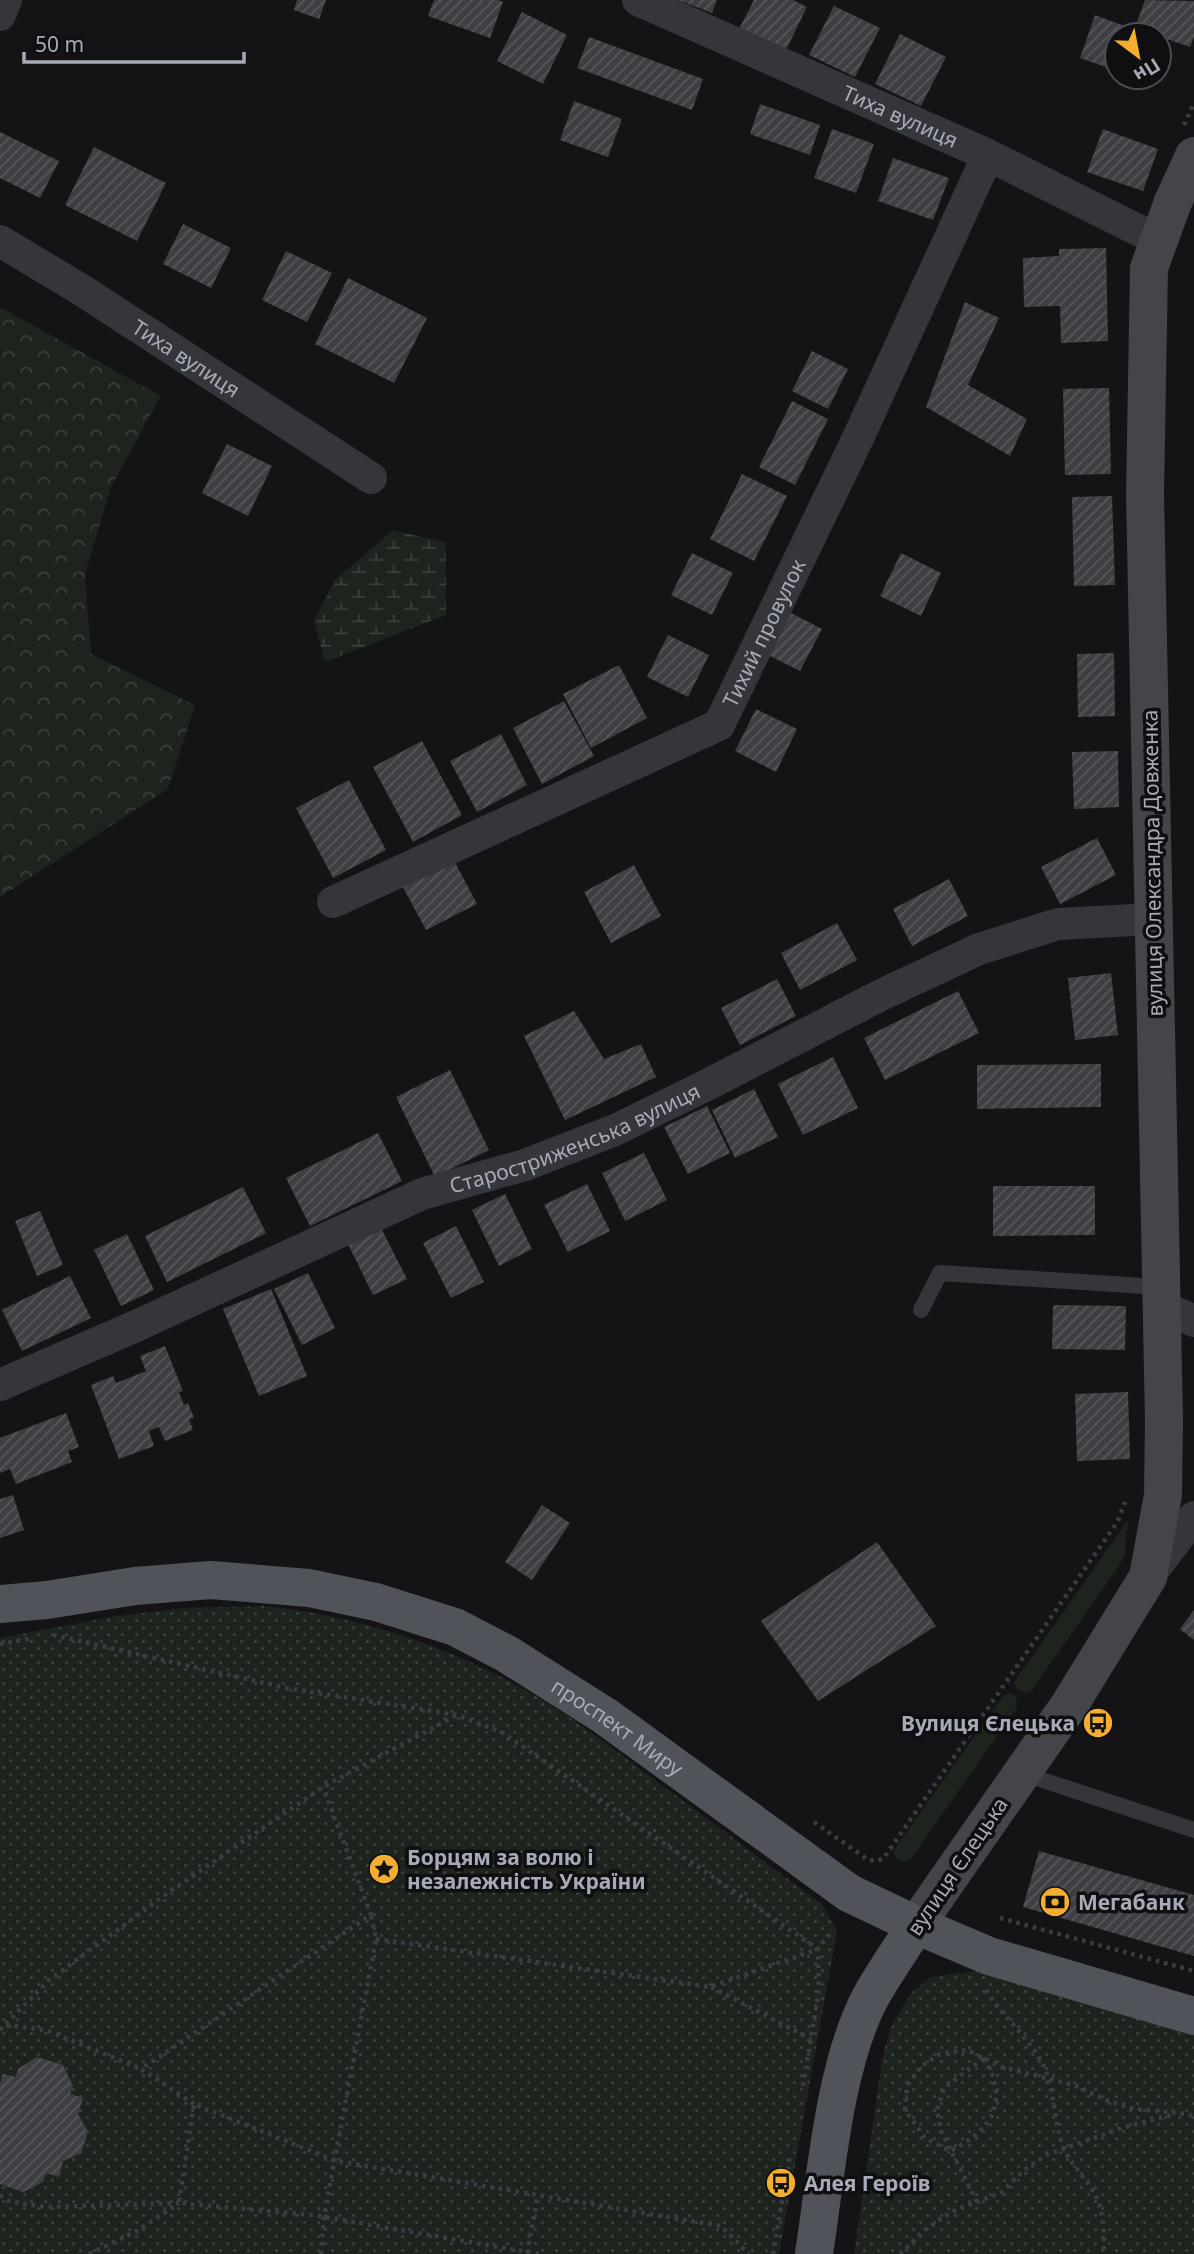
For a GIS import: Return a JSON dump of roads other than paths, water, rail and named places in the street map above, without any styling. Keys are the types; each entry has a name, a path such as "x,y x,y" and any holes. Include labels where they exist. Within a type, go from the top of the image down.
{"main road":[{"name":"вулиця Олександра Довженка","path":"1148,1577 1163,1495 1164,1420 1171,1305 1153,919 1145,494 1149,268 1189,141"},
{"name":"вулиця Єлецька","path":"814,2254 838,2101 854,2039 870,1999 916,1925 1070,1704 1148,1577"},
{"name":"проспект Миру","path":"0,1604 46,1624 135,1586 211,1580 309,1588 376,1602 455,1627 507,1654 605,1716 849,1893 989,1956 1194,2016"},
{"path":"0,1612 46,1624"}],"street":[{"path":"0,15 6,0"},
{"name":"Тиха вулиця","path":"638,0 988,155 1159,239"},
{"name":"Тихий провулок","path":"333,902 719,725 858,438 988,155"},
{"name":"Тиха вулиця","path":"0,241 80,289 370,478"},
{"name":"Старостриженська вулиця","path":"0,1385 136,1326 422,1194 525,1165 615,1130 707,1086 881,995 979,949 1058,923 1153,919"},
{"name":"вулиця Єлецька","path":"1148,1577 1194,1517"}],"lane":[{"path":"921,1310 940,1273 1171,1305"},
{"path":"1021,1773 1194,1830"}],"place":[{"name":"Вулиця Єлецька","path":"1098,1723"},
{"name":"Борцям за волю і незалежність України","path":"384,1869"},
{"name":"Мегабанк","path":"1055,1902"},
{"name":"Алея Героїв","path":"781,2183"}]}
